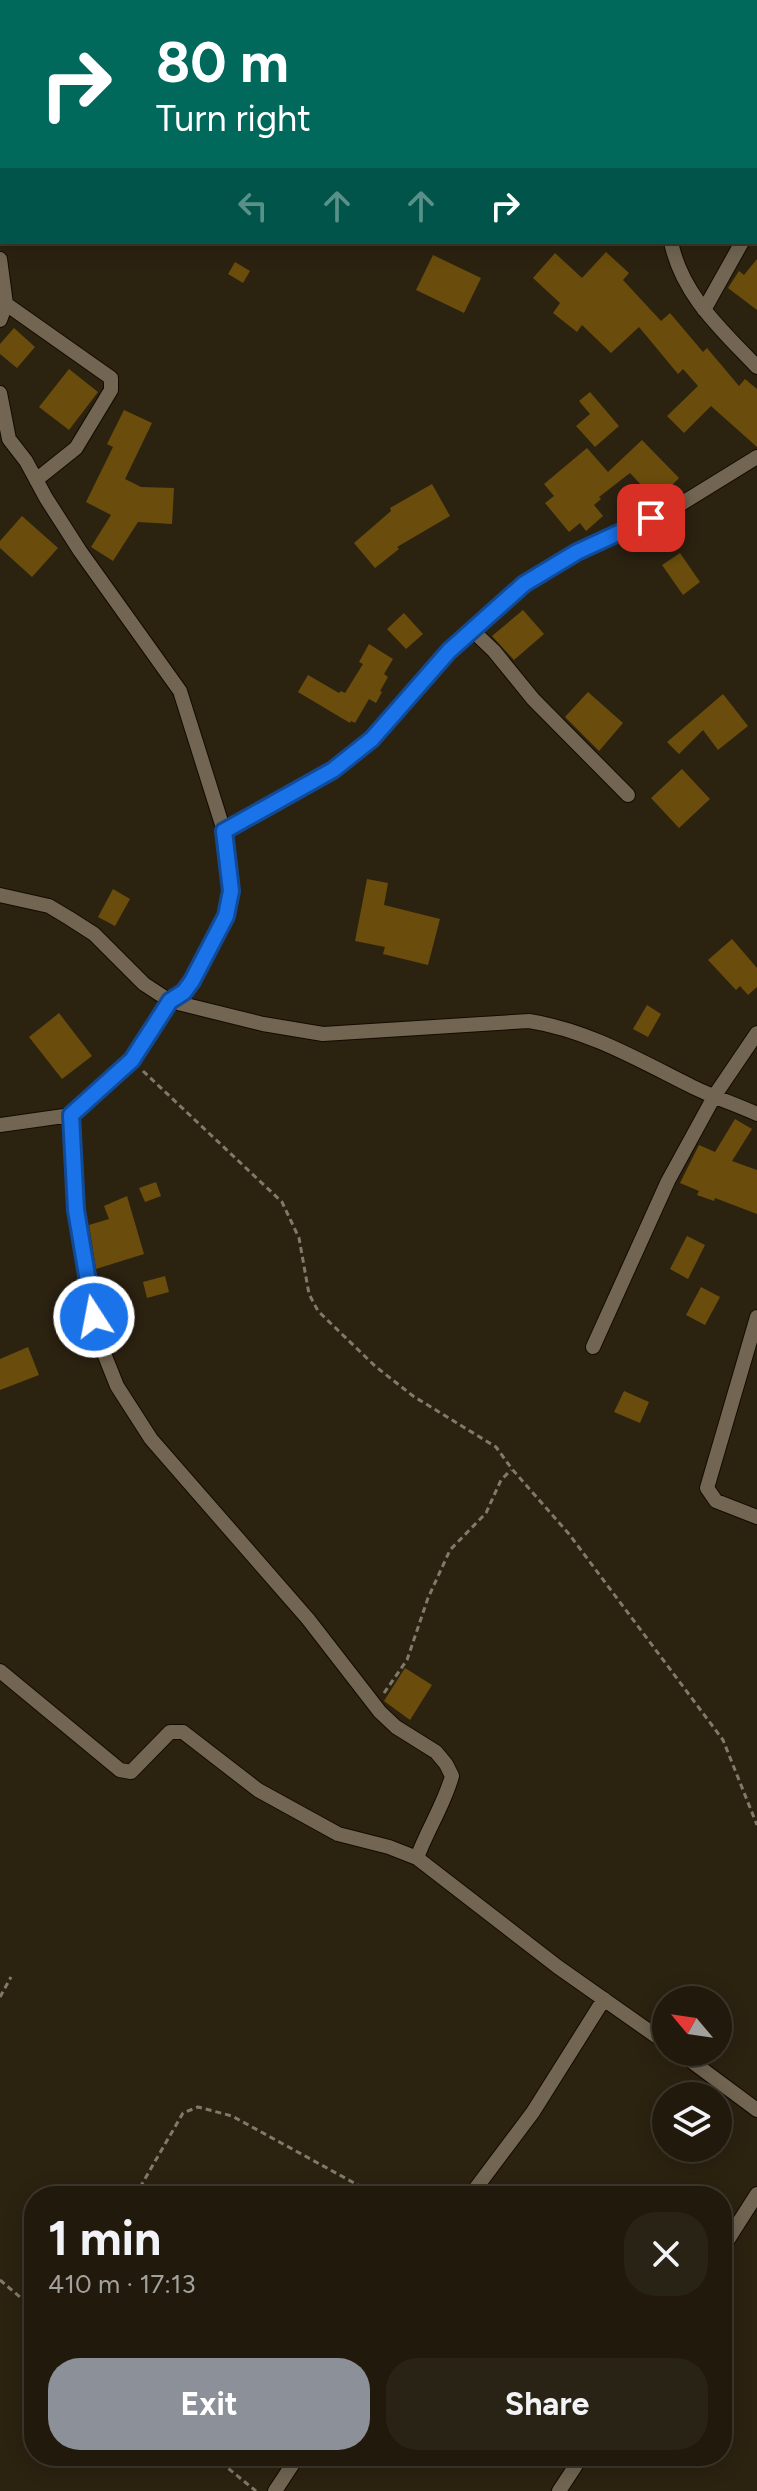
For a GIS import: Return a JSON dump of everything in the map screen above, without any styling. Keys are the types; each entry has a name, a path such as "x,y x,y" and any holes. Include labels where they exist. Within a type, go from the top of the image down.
{"street":[{"path":"671,244 676,265 692,297 757,367"},
{"path":"704,310 741,244"},
{"path":"0,259 6,304 0,320"},
{"path":"6,304 111,378 111,390 76,448 36,480"},
{"path":"0,393 9,439 26,461 80,551 180,691 224,831 231,891 226,916 192,981 184,992 170,1001 132,1060 71,1115 0,1125"},
{"path":"224,831 333,770 372,739 471,629 524,584 577,552 676,507 757,457"},
{"path":"471,629 494,651 533,699 628,795"},
{"path":"0,895 49,906 69,918 94,934 144,984 170,1001 263,1024 323,1034 529,1021 557,1025 648,1062 692,1087 757,1114"},
{"path":"593,1347 668,1181 715,1095 757,1033"},
{"path":"71,1115 76,1210 86,1270 99,1341 117,1386 151,1439 308,1619 374,1706 396,1727 436,1752 446,1764 452,1776 445,1801 426,1832 417,1858"},
{"path":"757,1317 707,1488 716,1501 757,1517"},
{"path":"0,1671 120,1770 131,1772 170,1732 183,1732 258,1790 338,1834 417,1858 652,2033"},
{"path":"478,2186 533,2112 604,1999"},
{"path":"698,2066 757,2110"},
{"path":"732,2233 757,2194"},
{"path":"275,2491 291,2466"},
{"path":"559,2491 575,2466"}],"path":[{"path":"132,1060 282,1202 299,1238 309,1294 318,1311 375,1366 413,1396 496,1447 569,1534 723,1740 757,1825"},
{"path":"374,1706 407,1660 428,1598 450,1550 486,1513 501,1480 512,1469"},
{"path":"0,1997 11,1977"},
{"path":"141,2186 183,2113 198,2107 232,2116 360,2186"},
{"path":"0,2280 24,2300"},
{"path":"225,2466 256,2491"}],"building":[{"path":"606,252 629,273 623,280 661,321 670,313 703,352 707,348 739,386 745,379 757,389 757,447 711,406 684,433 667,416 698,386 683,369 678,374 639,327 611,353 582,325 577,332 553,313 560,303 533,278 555,253 582,278"},
{"path":"433,255 481,278 464,313 416,290"},
{"path":"757,259 757,310 728,288 739,271 744,275"},
{"path":"235,262 250,271 243,283 228,274"},
{"path":"14,328 35,347 17,368 0,354 0,344"},
{"path":"69,369 98,392 69,430 39,407"},
{"path":"590,392 619,426 595,447 576,426 590,414 579,401"},
{"path":"124,410 152,423 125,479 141,487 174,488 172,524 138,522 113,561 91,547 111,515 86,502 113,447 107,444"},
{"path":"642,440 679,478 656,501 630,473 599,497 601,499 594,505 603,516 586,531 580,523 569,532 545,503 554,496 544,484 587,448 608,472"},
{"path":"432,484 450,516 397,547 399,549 375,568 354,543 391,511 390,508"},
{"path":"22,516 58,548 32,577 0,548 0,541"},
{"path":"680,553 700,582 683,595 662,565"},
{"path":"523,610 544,634 514,660 492,636"},
{"path":"404,613 423,634 406,649 387,629"},
{"path":"369,644 393,659 384,674 388,677 376,703 369,699 355,723 298,692 308,675 339,693 345,693 363,664 359,662"},
{"path":"588,692 623,723 599,751 565,717"},
{"path":"723,694 748,726 718,750 703,730 679,754 667,742"},
{"path":"682,769 710,799 679,828 651,798"},
{"path":"367,879 388,883 384,905 440,919 428,965 383,954 385,947 355,941"},
{"path":"113,889 130,899 115,926 98,917"},
{"path":"732,939 757,968 757,987 748,995 740,986 736,990 708,960"},
{"path":"647,1005 661,1014 648,1037 633,1029"},
{"path":"59,1013 92,1056 62,1079 29,1037"},
{"path":"735,1119 752,1129 732,1161 757,1170 757,1214 715,1198 714,1201 697,1195 699,1191 680,1183 699,1145 715,1152"},
{"path":"156,1182 161,1196 145,1202 139,1188"},
{"path":"127,1196 144,1254 96,1269 89,1225 109,1219 104,1206"},
{"path":"687,1236 705,1245 688,1279 670,1269"},
{"path":"165,1276 169,1292 147,1298 143,1282"},
{"path":"701,1287 720,1297 705,1325 686,1315"},
{"path":"28,1347 39,1375 0,1390 0,1359"},
{"path":"624,1391 649,1402 640,1423 614,1412"},
{"path":"405,1668 432,1685 410,1720 384,1701"}],"route":[{"path":"94,1317 76,1210 71,1115 132,1060 170,1001 184,992 192,981 226,916 231,891 224,831 333,770 372,739 449,651 524,584 577,552 651,518"}]}
